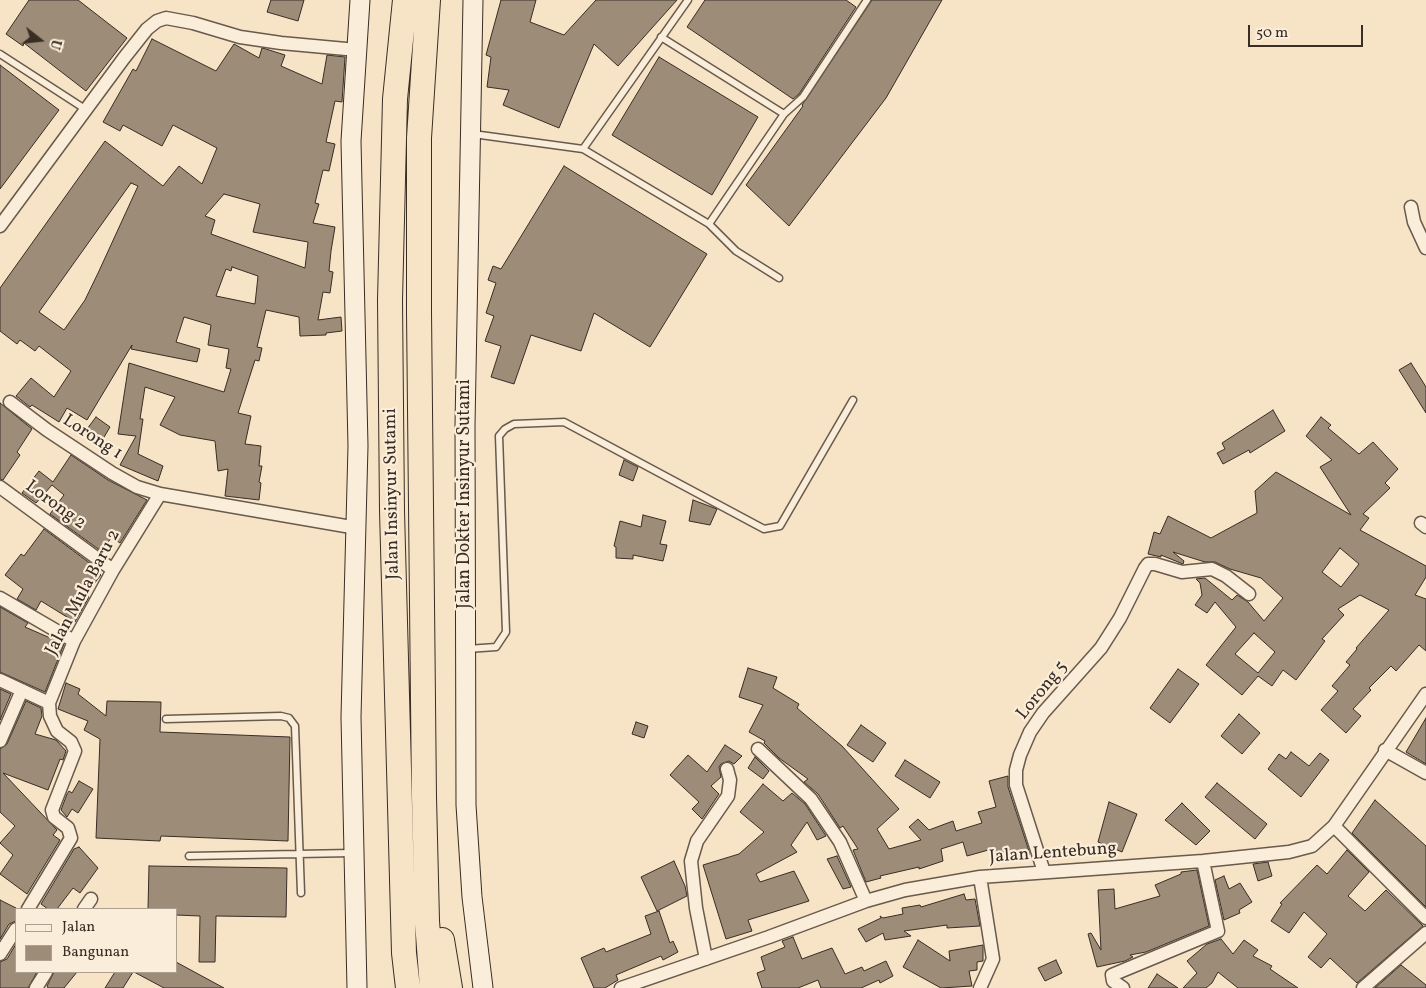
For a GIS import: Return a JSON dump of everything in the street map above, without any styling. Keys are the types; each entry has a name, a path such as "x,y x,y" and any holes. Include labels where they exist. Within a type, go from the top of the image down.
{"highway":[{"path":"390,0 389,23 395,99"},
{"name":"Jalan Insinyur Sutami","path":"405,0 395,99 390,300 392,511 404,953 408,988"},
{"name":"Jalan Insinyur Sutami","path":"428,0 419,138 419,322 424,797 427,921 432,988"},
{"path":"424,797 438,922 450,988"}],"street":[{"path":"357,988 350,717 358,446 351,141 360,0"},
{"name":"Jalan Dokter Insinyur Sutami","path":"473,0 465,425 466,805 472,897 483,988"},
{"path":"0,226 85,109 147,29 166,18 193,23 248,38 357,50"},
{"path":"1411,207 1414,222 1426,248"},
{"name":"Lorong 1","path":"10,402 47,430 112,474 137,487 160,494"},
{"name":"Lorong 2","path":"0,487 113,570"},
{"path":"160,494 357,528"},
{"name":"Jalan Mula Baru 2","path":"49,703 74,640 113,570 160,494"},
{"name":"Lorong 5","path":"1044,872 1016,786 1016,770 1020,755 1030,732 1043,713 1102,648 1148,564 1155,564 1182,572 1212,569 1226,576 1249,594"},
{"path":"0,598 74,640"},
{"path":"0,680 49,703 50,716 57,731 71,742 75,751 52,810 54,817 68,828 71,838 29,908"},
{"path":"0,741 22,690"},
{"name":"Jalan Lentebung","path":"621,988 866,901 905,890 980,877 1204,861 1289,852 1312,846 1334,826 1426,694"},
{"path":"758,749 811,799 840,842 866,901"},
{"path":"1386,750 1426,773"},
{"path":"706,959 696,908 691,861 697,841 728,796 730,780 727,769"},
{"path":"1334,826 1426,918"},
{"path":"1123,988 1113,981 1112,975 1218,931 1204,861"},
{"path":"980,877 993,959 980,988"},
{"path":"0,954 15,931"},
{"path":"1363,988 1382,974 1426,933"},
{"path":"36,988 45,973"}],"lane":[{"path":"583,149 688,0"},
{"path":"709,224 784,114 803,97 867,0"},
{"path":"661,37 784,114"},
{"path":"0,54 85,109"},
{"path":"469,134 583,149 709,224 736,251 779,278"},
{"path":"466,649 496,647 506,632 499,436 505,429 514,424 564,422 764,529 780,526 853,400"},
{"path":"166,718 280,716 289,718 296,726 301,894"},
{"path":"189,856 353,853"}],"building":[{"path":"29,0 78,0 127,38 86,91 24,43 23,46 6,34"},
{"path":"271,0 304,0 298,21 267,12"},
{"path":"501,0 536,0 530,22 564,35 596,0 677,0 618,66 594,44 559,128 503,105 509,90 487,87 491,57 486,55"},
{"path":"705,0 846,0 856,7 799,94 793,99 687,27"},
{"path":"872,0 942,0 886,98 789,226 746,185 803,106"},
{"path":"152,39 216,71 234,44 259,58 262,48 266,49 285,55 281,66 322,84 327,55 345,57 342,102 335,101 326,142 335,144 329,171 323,170 315,203 319,204 313,223 335,227 329,271 333,272 330,293 323,292 318,320 341,317 342,331 326,333 326,335 300,336 299,317 266,310 257,347 262,348 259,361 255,360 238,413 251,416 245,444 261,446 259,466 262,466 259,482 261,483 259,500 225,496 228,469 218,471 215,441 180,435 160,425 175,397 145,387 140,419 143,419 138,454 163,466 158,481 120,465 136,436 118,434 129,363 224,392 231,369 226,368 229,349 208,345 211,325 184,317 176,342 200,349 197,362 131,349 132,345 87,420 67,408 59,422 32,405 30,407 16,396 31,378 54,397 71,371 39,346 35,351 20,340 17,344 0,331 0,288 105,141 163,186 179,166 202,184 217,148 173,125 162,146 123,125 120,131 103,122 133,69 136,71","holes":["131,183 138,186 85,300 64,330 39,312","224,194 260,204 253,232 308,242 305,268 211,234 215,220 205,216","232,267 258,276 255,304 216,296 226,269 231,271"]},
{"path":"659,57 758,117 712,195 612,135"},
{"path":"0,65 59,110 0,189"},
{"path":"564,166 707,254 650,347 594,313 581,351 531,335 514,384 491,377 501,346 485,341 494,316 486,313 496,283 488,280 493,266 501,269"},
{"path":"1411,363 1426,387 1426,413 1399,370"},
{"path":"0,403 32,429 17,452 20,455 3,480 0,479"},
{"path":"1273,410 1285,431 1250,453 1249,450 1223,464 1217,453 1225,449 1222,443"},
{"path":"96,417 110,427 100,444 84,433"},
{"path":"1321,417 1331,425 1328,428 1359,454 1373,442 1398,469 1385,483 1390,488 1363,514 1369,518 1360,530 1426,566 1426,577 1415,595 1426,599 1426,651 1419,645 1396,671 1391,666 1369,688 1371,690 1353,709 1361,716 1346,733 1321,710 1338,691 1332,686 1350,665 1346,662 1389,610 1360,595 1338,609 1344,615 1322,639 1325,641 1296,680 1283,670 1272,686 1258,676 1242,695 1206,665 1236,627 1215,602 1207,613 1195,605 1202,595 1200,583 1196,579 1205,578 1232,600 1237,595 1248,602 1264,621 1283,598 1261,578 1230,569 1215,562 1205,562 1173,552 1184,561 1183,564 1161,555 1161,557 1148,554 1154,532 1160,534 1168,516 1211,538 1257,513 1255,491 1276,472 1351,515 1320,467 1332,460 1306,436","holes":["1340,548 1359,564 1341,587 1322,572","1254,633 1275,652 1258,673 1235,654"]},
{"path":"71,455 108,480 147,500 120,543 112,537 101,551 50,514 64,495 52,485 36,503 22,493 39,471 53,482"},
{"path":"624,460 638,467 633,481 619,475"},
{"path":"693,500 717,509 710,525 689,521"},
{"path":"643,515 666,521 660,544 667,545 663,561 633,555 633,559 616,558 616,547 614,546 620,521 641,527"},
{"path":"44,529 91,564 101,575 85,595 89,597 75,622 41,601 36,610 17,599 23,589 5,575 21,554 24,556"},
{"path":"0,607 28,623 25,627 64,644 45,692 0,672"},
{"path":"748,668 777,677 773,688 799,704 797,708 842,746 899,809 877,829 889,849 921,840 909,827 918,819 929,830 953,821 956,831 982,823 978,812 996,807 989,781 1008,776 1008,787 1030,854 1012,859 1010,851 994,856 992,849 967,856 963,842 941,849 943,861 919,869 919,867 880,876 881,878 866,882 853,850 858,849 843,826 840,828 818,794 804,782 808,779 779,758 764,743 765,741 749,732 763,705 739,697"},
{"path":"1178,669 1199,684 1170,723 1150,708"},
{"path":"66,683 80,689 78,694 106,716 107,701 161,702 160,732 290,737 288,841 161,836 160,841 96,838 100,739 84,730 88,721 58,709"},
{"path":"0,689 11,694 0,720"},
{"path":"26,701 41,708 42,716 35,734 56,740 66,751 63,760 60,759 48,790 3,773 57,830 53,835 60,840 27,894 0,874 13,855 0,843 15,826 0,812 0,749 7,744"},
{"path":"1239,714 1260,733 1242,754 1221,736"},
{"path":"1426,718 1426,764 1406,752"},
{"path":"636,722 648,726 644,738 632,734"},
{"path":"861,725 886,743 873,762 847,745"},
{"path":"725,745 742,756 734,764 729,761 721,764 719,767 721,777 711,786 719,794 702,819 692,809 699,802 670,775 688,755 707,772"},
{"path":"1291,752 1309,766 1320,753 1329,760 1301,797 1268,769 1279,754 1286,759"},
{"path":"755,757 769,771 763,779 748,768"},
{"path":"905,760 940,782 930,798 895,776"},
{"path":"79,781 93,789 78,813 72,809 67,817 61,810 67,794 69,791 72,793"},
{"path":"1217,783 1267,824 1255,839 1205,797"},
{"path":"763,784 783,801 792,793 805,804 826,836 817,840 807,822 791,845 797,852 756,874 760,882 794,871 809,901 748,920 752,931 726,939 703,865 739,854 764,832 740,812"},
{"path":"1375,800 1426,846 1426,907 1352,833"},
{"path":"1109,802 1137,814 1122,852 1098,842"},
{"path":"1182,803 1210,831 1196,845 1165,820"},
{"path":"79,847 98,868 80,893 73,888 58,908 47,908 41,904 74,849"},
{"path":"1347,850 1369,872 1348,896 1365,911 1386,890 1423,926 1357,983 1330,958 1321,968 1308,957 1327,934 1304,912 1289,933 1271,921 1282,904 1280,903 1317,865 1327,874"},
{"path":"837,856 851,887 843,889 827,859"},
{"path":"674,861 685,886 687,896 657,911 641,877"},
{"path":"1268,862 1272,876 1258,881 1253,864"},
{"path":"149,866 287,868 286,917 216,916 215,962 199,962 200,916 178,915 178,908 148,908"},
{"path":"1197,870 1209,926 1146,952 1130,955 1133,957 1125,961 1097,967 1088,934 1091,933 1101,950 1098,890 1114,889 1115,909 1160,896 1155,885 1181,874 1181,872"},
{"path":"1224,876 1229,889 1240,883 1252,902 1239,910 1240,913 1224,920 1215,880"},
{"path":"964,894 966,900 975,899 980,926 947,928 947,925 904,931 911,936 885,940 883,933 866,942 858,929 881,918 880,916 883,918 903,914 902,908 920,905 921,907"},
{"path":"0,900 16,908 15,921 9,924 0,939"},
{"path":"659,911 670,943 673,941 678,952 663,960 661,956 616,975 618,980 605,988 594,988 581,958 604,948 606,952 651,934 645,916"},
{"path":"793,937 802,959 832,948 845,974 862,967 864,971 886,961 893,976 880,983 879,980 861,988 821,988 818,980 798,988 762,988 757,973 765,970 761,957 785,947 782,941"},
{"path":"1221,939 1233,954 1244,940 1258,950 1253,956 1272,966 1270,969 1298,988 1238,988 1218,972 1212,983 1206,988 1183,988 1197,973 1187,961 1207,944"},
{"path":"918,940 950,961 949,951 983,945 983,961 977,962 977,970 969,971 972,986 941,988 903,967"},
{"path":"15,946 15,973 36,973 28,988 0,988 0,962 7,959"},
{"path":"1056,960 1062,973 1045,981 1038,968"},
{"path":"178,963 224,988 164,988 136,973 178,973"},
{"path":"1401,965 1426,985 1426,988 1375,988"},
{"path":"54,973 76,973 64,988 48,988 47,986"},
{"path":"114,973 132,973 123,988 105,988"},
{"path":"1157,974 1178,988 1148,988"}]}
